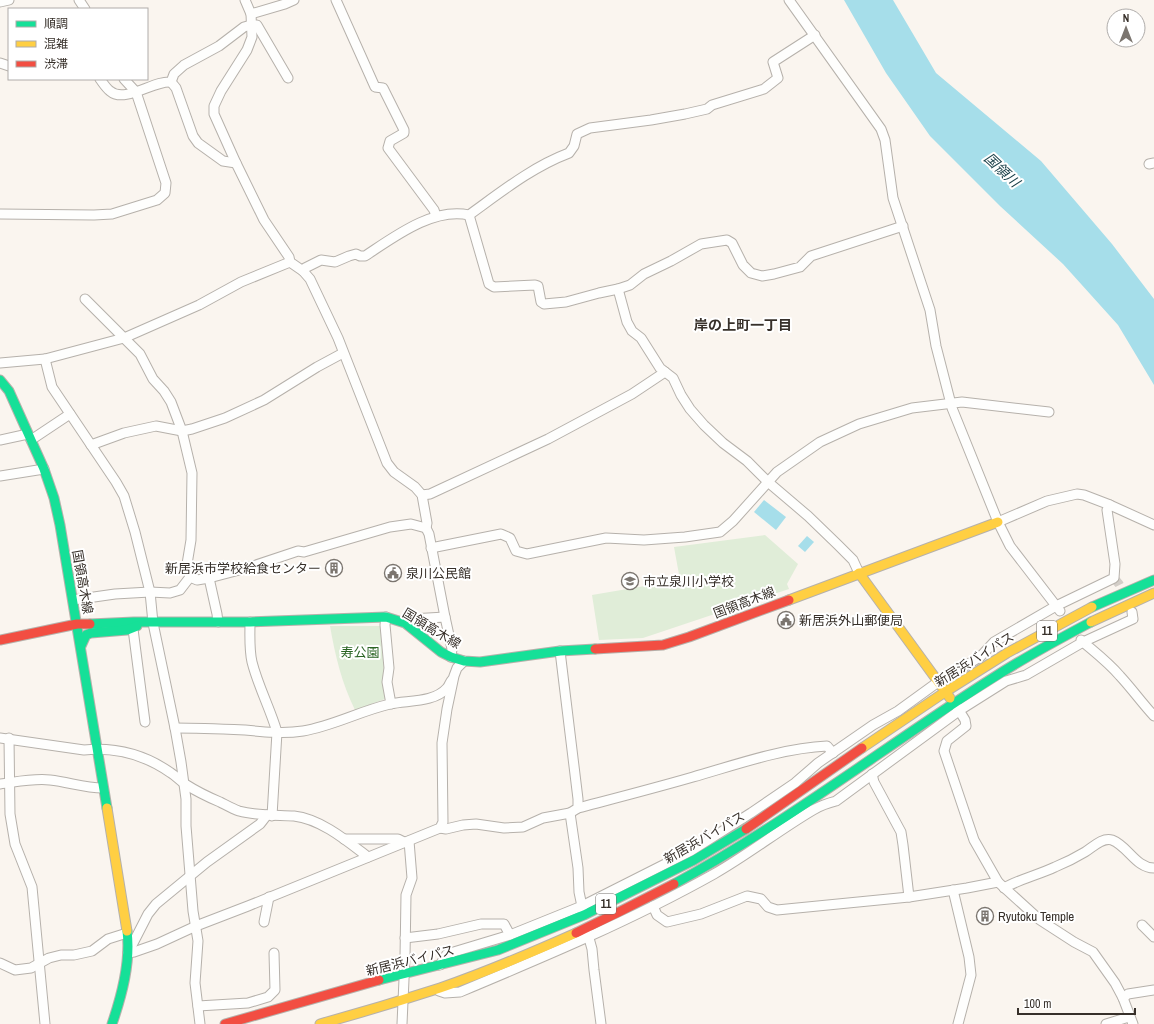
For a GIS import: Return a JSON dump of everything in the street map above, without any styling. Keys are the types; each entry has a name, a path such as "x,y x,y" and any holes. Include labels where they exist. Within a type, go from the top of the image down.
{"main road":[{"name":"国領高木線","path":"0,380 9,392 30,437 44,469 54,498 77,624 250,622 386,617 405,624 419,633 441,652 451,657 464,661 480,662 560,651 662,645 689,637 998,522"},
{"path":"859,574 954,703"},
{"name":"新居浜バイパス","path":"224,1024 404,973 439,966 498,950 583,911 640,888 694,860 752,825 945,692 1007,653 1093,607 1154,580"},
{"name":"新居浜バイパス","path":"320,1024 436,989 588,933 702,869 756,836 1011,665 1097,618 1154,593"},
{"path":"81,646 86,635 91,633 133,628 148,623"},
{"path":"0,640 77,624 127,933 128,953 126,975 121,998 112,1024"}],"street":[{"path":"0,2 9,0"},
{"path":"245,0 251,14 252,37 247,50 221,90 214,106 214,114 264,220 289,257 290,262 310,278 338,338 387,463 394,472 415,487 422,495 427,523 426,528 429,534 452,650 451,657"},
{"path":"251,14 294,0"},
{"path":"336,0 375,87 383,88 404,130 404,133 390,141 388,148 434,210 436,216"},
{"path":"789,0 880,129 885,140 893,198 930,310 936,346 951,403 998,522 1010,546 1058,609"},
{"path":"171,82 174,74 184,65 219,46 244,27 251,25 257,25 288,78"},
{"path":"302,271 321,260 335,262 356,254 365,256 408,229 436,216 460,213 469,215 534,169 569,153 574,146 577,134 590,128 685,114 707,109 712,105 764,90 778,78 772,62 815,35"},
{"path":"101,80 111,92 120,95 136,92 163,81 171,82 176,88 193,136 198,143 223,161 236,163"},
{"path":"0,214 112,214 157,200 165,193 166,183 136,92 125,80"},
{"path":"469,215 489,284 494,287 538,286 541,302 544,304 566,302 599,293 618,290 630,285 644,274 671,261 700,244 727,240 732,243 743,265 751,273 762,276 800,267 811,256 903,226"},
{"path":"0,364 45,359 124,338 199,305 241,282 290,262"},
{"path":"618,290 626,322 632,331 641,338 665,372 673,378 680,395 690,409 723,443 747,461 843,550 853,560 859,574"},
{"path":"85,299 140,354 153,379 164,391 171,402 182,430 192,473 190,540 187,564 190,577"},
{"path":"91,445 124,433 156,426 182,430 192,429 225,418 264,400 317,367 343,353"},
{"path":"45,359 52,387 124,496 135,532 150,592 148,623 176,728 186,799 186,826 190,877 193,911 198,940 194,983 200,1024"},
{"path":"422,495 430,494 548,439 632,394 665,372"},
{"path":"431,548 501,534 510,538 516,551 527,554 606,538 644,540 685,537 720,532 733,521 768,482 784,468 820,442 859,424 912,408 962,402 1049,412"},
{"path":"0,440 30,437 70,414"},
{"path":"0,476 44,469"},
{"path":"998,522 1047,501 1070,495 1084,494 1110,504 1154,525"},
{"path":"439,966 447,954 583,911 698,846 752,813 795,783 818,763 873,725 898,711 938,682 980,657 994,642 1114,578 1116,564 1107,510 1110,504"},
{"path":"190,577 197,580 209,578 247,568 298,551 304,552 390,527 411,524 426,528"},
{"path":"73,600 114,594 150,592 170,593 180,590 190,577"},
{"path":"209,578 218,622"},
{"path":"588,933 653,906 727,866 814,809 836,800 960,710 1006,681 1026,676 1082,641 1133,619 1132,612"},
{"path":"386,617 385,625 389,668 387,682 391,704"},
{"path":"405,624 411,619 445,617"},
{"path":"128,953 148,914 156,904 207,862 260,824 269,815 276,732 274,720 252,662 250,650 250,622"},
{"path":"133,628 145,722"},
{"path":"1082,641 1120,676 1136,697 1154,716"},
{"path":"560,651 578,799 574,811 579,892 592,949 601,1024"},
{"path":"440,828 443,822 442,743 454,676 457,668 464,661"},
{"path":"176,728 276,732 302,731 326,726 369,710 391,704 435,696 447,688 454,676"},
{"path":"954,703 960,710 966,726 947,741 944,751 974,840 1001,885 1040,920 1074,942 1094,952 1115,983 1123,998 1131,1020 1106,1024"},
{"path":"45,1024 32,887 15,844 10,814 10,783 5,738 84,750 116,750 143,758 170,772 184,784 200,793 239,811 269,815 295,816 317,823 344,839 368,857"},
{"path":"128,953 157,944 196,926 440,828 446,829 476,824 504,828 523,827 543,818 574,811 751,760 803,748 827,746 833,753"},
{"path":"872,774 874,782 901,832 904,845 909,897"},
{"path":"0,784 50,780 83,787 103,788"},
{"path":"344,839 398,839 407,841"},
{"path":"653,906 657,915 667,922 701,914 747,896 761,899 768,908 777,910 909,897 953,890 1001,885 1014,882 1055,867 1085,852 1104,840 1111,840 1124,848 1142,865 1154,868"},
{"path":"402,1024 406,895 412,878 407,841"},
{"path":"953,890 969,957 971,975 958,1024"},
{"path":"264,922 269,897"},
{"path":"405,938 438,934 481,924 504,924 510,935"},
{"path":"1142,925 1154,936"},
{"path":"0,963 14,970 31,968 49,958 60,955 74,955 92,950 108,939 127,933"},
{"path":"198,1006 248,1003 268,997 275,990 274,953"},
{"path":"1123,998 1128,994 1154,990"}],"green space":[{"path":"765,535 798,564 787,584 789,589 643,638 599,640 592,595 680,580 674,547"},
{"name":"寿公園","path":"330,626 381,626 388,695 385,699 355,710 346,690 334,648"}],"water":[{"name":"国領川","path":"844,0 893,0 936,73 1041,161 1112,244 1154,299 1154,385 1118,325 1063,264 1000,206 930,136 886,73"},
{"path":"764,500 786,517 776,530 754,512"},
{"path":"807,536 814,542 805,552 798,546"}],"tunnel":[{"path":"1114,578 1125,596"}],"traffic: fast":[{"path":"0,380 9,391 44,469 54,498 60,525 107,808"},
{"path":"1092,607 1154,580"},
{"path":"90,624 134,622 250,622 386,617 405,623 441,652 464,661 480,662 560,651 595,649"},
{"path":"674,884 757,835 1008,669 1091,622"},
{"path":"81,646 86,635 91,633 127,630 137,626"},
{"path":"379,980 498,950 584,915 694,860 746,829"},
{"path":"112,1024 119,1002 127,966 127,931"}],"traffic: slow":[{"path":"789,600 998,522"},
{"path":"859,573 950,698"},
{"path":"1091,622 1154,593"},
{"path":"862,748 945,692 1007,653 1092,607"},
{"path":"107,808 127,931"},
{"path":"320,1024 440,988 508,962 576,933"}],"traffic: jam":[{"path":"595,649 663,645 689,637 789,600"},
{"path":"0,640 77,624 90,624"},
{"path":"746,829 862,748"},
{"path":"576,933 674,884"},
{"path":"225,1024 379,980"}],"place":[{"name":"新居浜市学校給食センター","path":"334,568"},
{"name":"泉川公民館","path":"393,573"},
{"name":"市立泉川小学校","path":"630,581"},
{"name":"新居浜外山郵便局","path":"786,620"},
{"name":"Ryutoku Temple","path":"985,916"}],"district":[{"name":"岸の上町一丁目","path":"743,325"}]}
